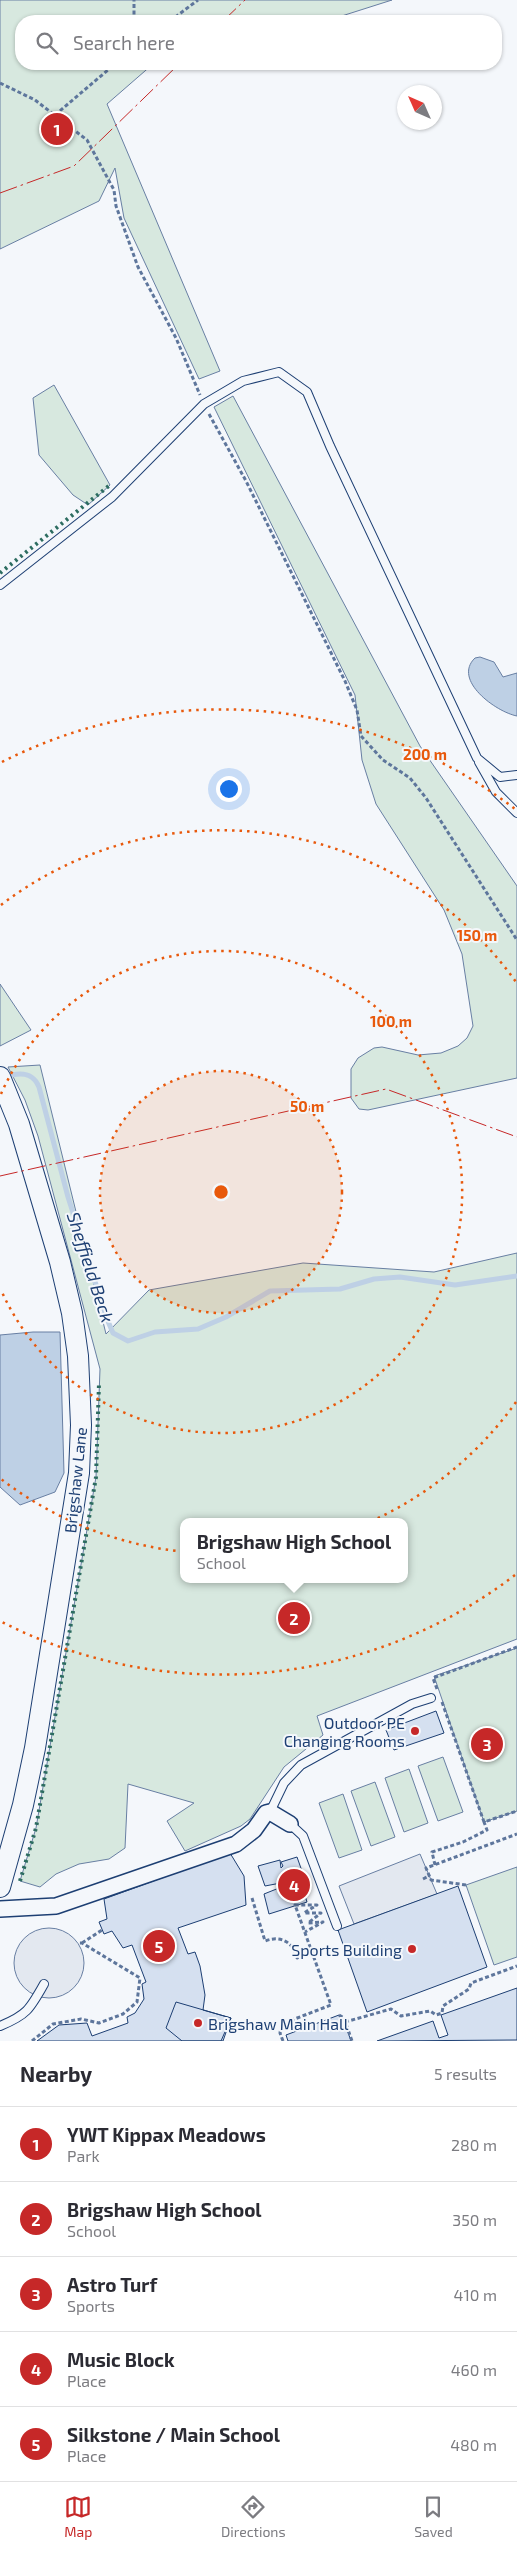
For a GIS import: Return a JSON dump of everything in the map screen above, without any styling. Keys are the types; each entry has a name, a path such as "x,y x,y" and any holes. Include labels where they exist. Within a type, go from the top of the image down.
{"street":[{"name":"Brigshaw Lane","path":"0,1077 19,1124 60,1262 72,1313 78,1356 82,1425 79,1473 35,1748 23,1805 0,1887"},
{"path":"0,1909 56,1906 236,1844 254,1830 266,1814 270,1812 290,1824"}],"lane":[{"path":"0,585 112,497 204,404 243,381 279,372 307,392 330,446 477,758 496,792 517,813"},
{"path":"477,758 500,777 517,775"},
{"path":"270,1812 284,1783 301,1765 412,1704 430,1698"},
{"path":"290,1824 303,1836 337,1926"},
{"path":"0,2026 20,2018 32,2005 44,1984"}],"path":[{"path":"134,0 134,15"},
{"path":"178,15 198,0"},
{"path":"55,115 109,70"},
{"path":"0,82 36,100 87,140 114,190 116,206 138,267 176,338 204,404 246,481 345,681 357,710 361,736 383,760 410,778 426,798 517,940"},
{"path":"435,1864 432,1852 463,1842 487,1830 433,1678 517,1647"},
{"path":"484,1822 517,1811"},
{"path":"466,1885 431,1880 426,1868 517,1834"},
{"path":"423,1879 429,1876"},
{"path":"252,1898 265,1941 279,1938 287,1941 295,1950 297,1958 312,1952"},
{"path":"282,2041 281,2027 292,2020 331,2005 305,1932 296,1905 317,1905 304,1913 321,1913 308,1923 323,1922 305,1932"},
{"path":"32,2041 53,2024 81,2019 99,2024 123,2014 137,2002 140,1978 80,1943 102,1930"},
{"path":"345,2022 391,2009 401,2016 430,2011 436,2015 442,2013 443,2006 469,1989 471,1983 517,1966"},
{"path":"339,2015 345,2022 352,2041"}],"shaded area":[{"path":"0,0 392,0 345,15 15,15 15,70 146,70 107,104 220,371 199,379 124,218 115,168 99,201 0,249"},
{"path":"54,385 110,485 88,505 73,495 39,455 33,398"},
{"path":"233,396 420,746 517,886 517,1078 368,1110 359,1109 351,1098 351,1069 358,1058 374,1048 382,1047 418,1055 441,1053 458,1046 467,1038 473,1026 462,954 444,910 376,804 362,760 355,695 214,407"},
{"path":"0,984 31,1030 0,1046"},
{"path":"40,1065 106,1334 149,1290 303,1263 434,1272 517,1253 517,1639 317,1716 323,1735 284,1767 250,1819 241,1826 185,1851 167,1821 194,1803 128,1784 125,1848 109,1859 79,1864 56,1874 40,1887 20,1881 36,1828 96,1477 100,1369 38,1136 25,1100 8,1067"},
{"path":"517,1648 517,1811 484,1822 434,1676"},
{"path":"443,1757 463,1812 438,1821 418,1766"},
{"path":"409,1769 428,1823 404,1832 385,1778"},
{"path":"375,1782 395,1837 371,1846 351,1791"},
{"path":"343,1794 362,1850 339,1858 319,1803"},
{"path":"420,1854 437,1894 354,1924 339,1886"},
{"path":"517,1867 517,1957 494,1965 466,1885"},
{"path":"49,1928 62,1931 74,1938 81,1950 84,1963 81,1976 74,1988 62,1995 49,1998 36,1995 24,1988 17,1976 14,1963 17,1950 24,1938 36,1931"}],"water":[{"path":"480,657 494,662 503,677 517,673 517,716 488,702 473,685 469,676 469,667 475,658"},
{"path":"60,1332 64,1473 55,1492 20,1505 0,1487 0,1335"}],"building":[{"name":"Outdoor PE Changing Rooms","path":"436,1711 444,1733 394,1750 386,1730"},
{"path":"230,1853 244,1876 246,1905 178,1928 188,1954 195,1952 200,1966 205,1995 203,2010 231,2018 223,2041 37,2041 59,2025 87,2023 92,2036 128,2023 127,2017 135,2013 144,1999 142,1984 146,1982 132,1945 123,1948 112,1931 104,1934 99,1922 107,1919 104,1899"},
{"path":"297,1857 303,1874 299,1876 307,1902 269,1914 264,1894 289,1884 286,1882 265,1886 258,1866 280,1860 281,1868 283,1866 281,1862"},
{"name":"Sports Building","path":"458,1886 487,1967 367,2012 338,1930"},
{"path":"517,1988 517,2040 377,2041 433,2021 439,2038 448,2035 441,2015"},
{"name":"Brigshaw Main Hall","path":"176,2002 231,2018 221,2041 182,2041 166,2028"},
{"path":"339,2015 341,2022 344,2021 351,2041 288,2041 286,2035"}],"waterway":[{"name":"Sheffield Beck","path":"12,1075 28,1075 32,1077 39,1087 68,1197 107,1319 113,1333 128,1341 155,1332 198,1329 226,1317 270,1291 340,1289 374,1279 400,1277 455,1285 517,1276"}],"hedge":[{"path":"0,573 110,485"},
{"path":"20,1881 36,1828 96,1477 99,1383"}],"power":[{"path":"229,15 245,0"},
{"path":"0,193 74,166 173,70"},
{"path":"0,1176 386,1089 517,1137"}],"place":[{"name":"YWT Kippax Meadows","path":"57,129"},
{"name":"Brigshaw High School","path":"294,1618"},
{"name":"Outdoor PE Changing Rooms","path":"415,1731"},
{"name":"Astro Turf","path":"487,1744"},
{"name":"Music Block","path":"294,1885"},
{"name":"Silkstone / Main School","path":"159,1946"},
{"name":"Sports Building","path":"412,1949"},
{"name":"Brigshaw Main Hall","path":"198,2023"}]}
